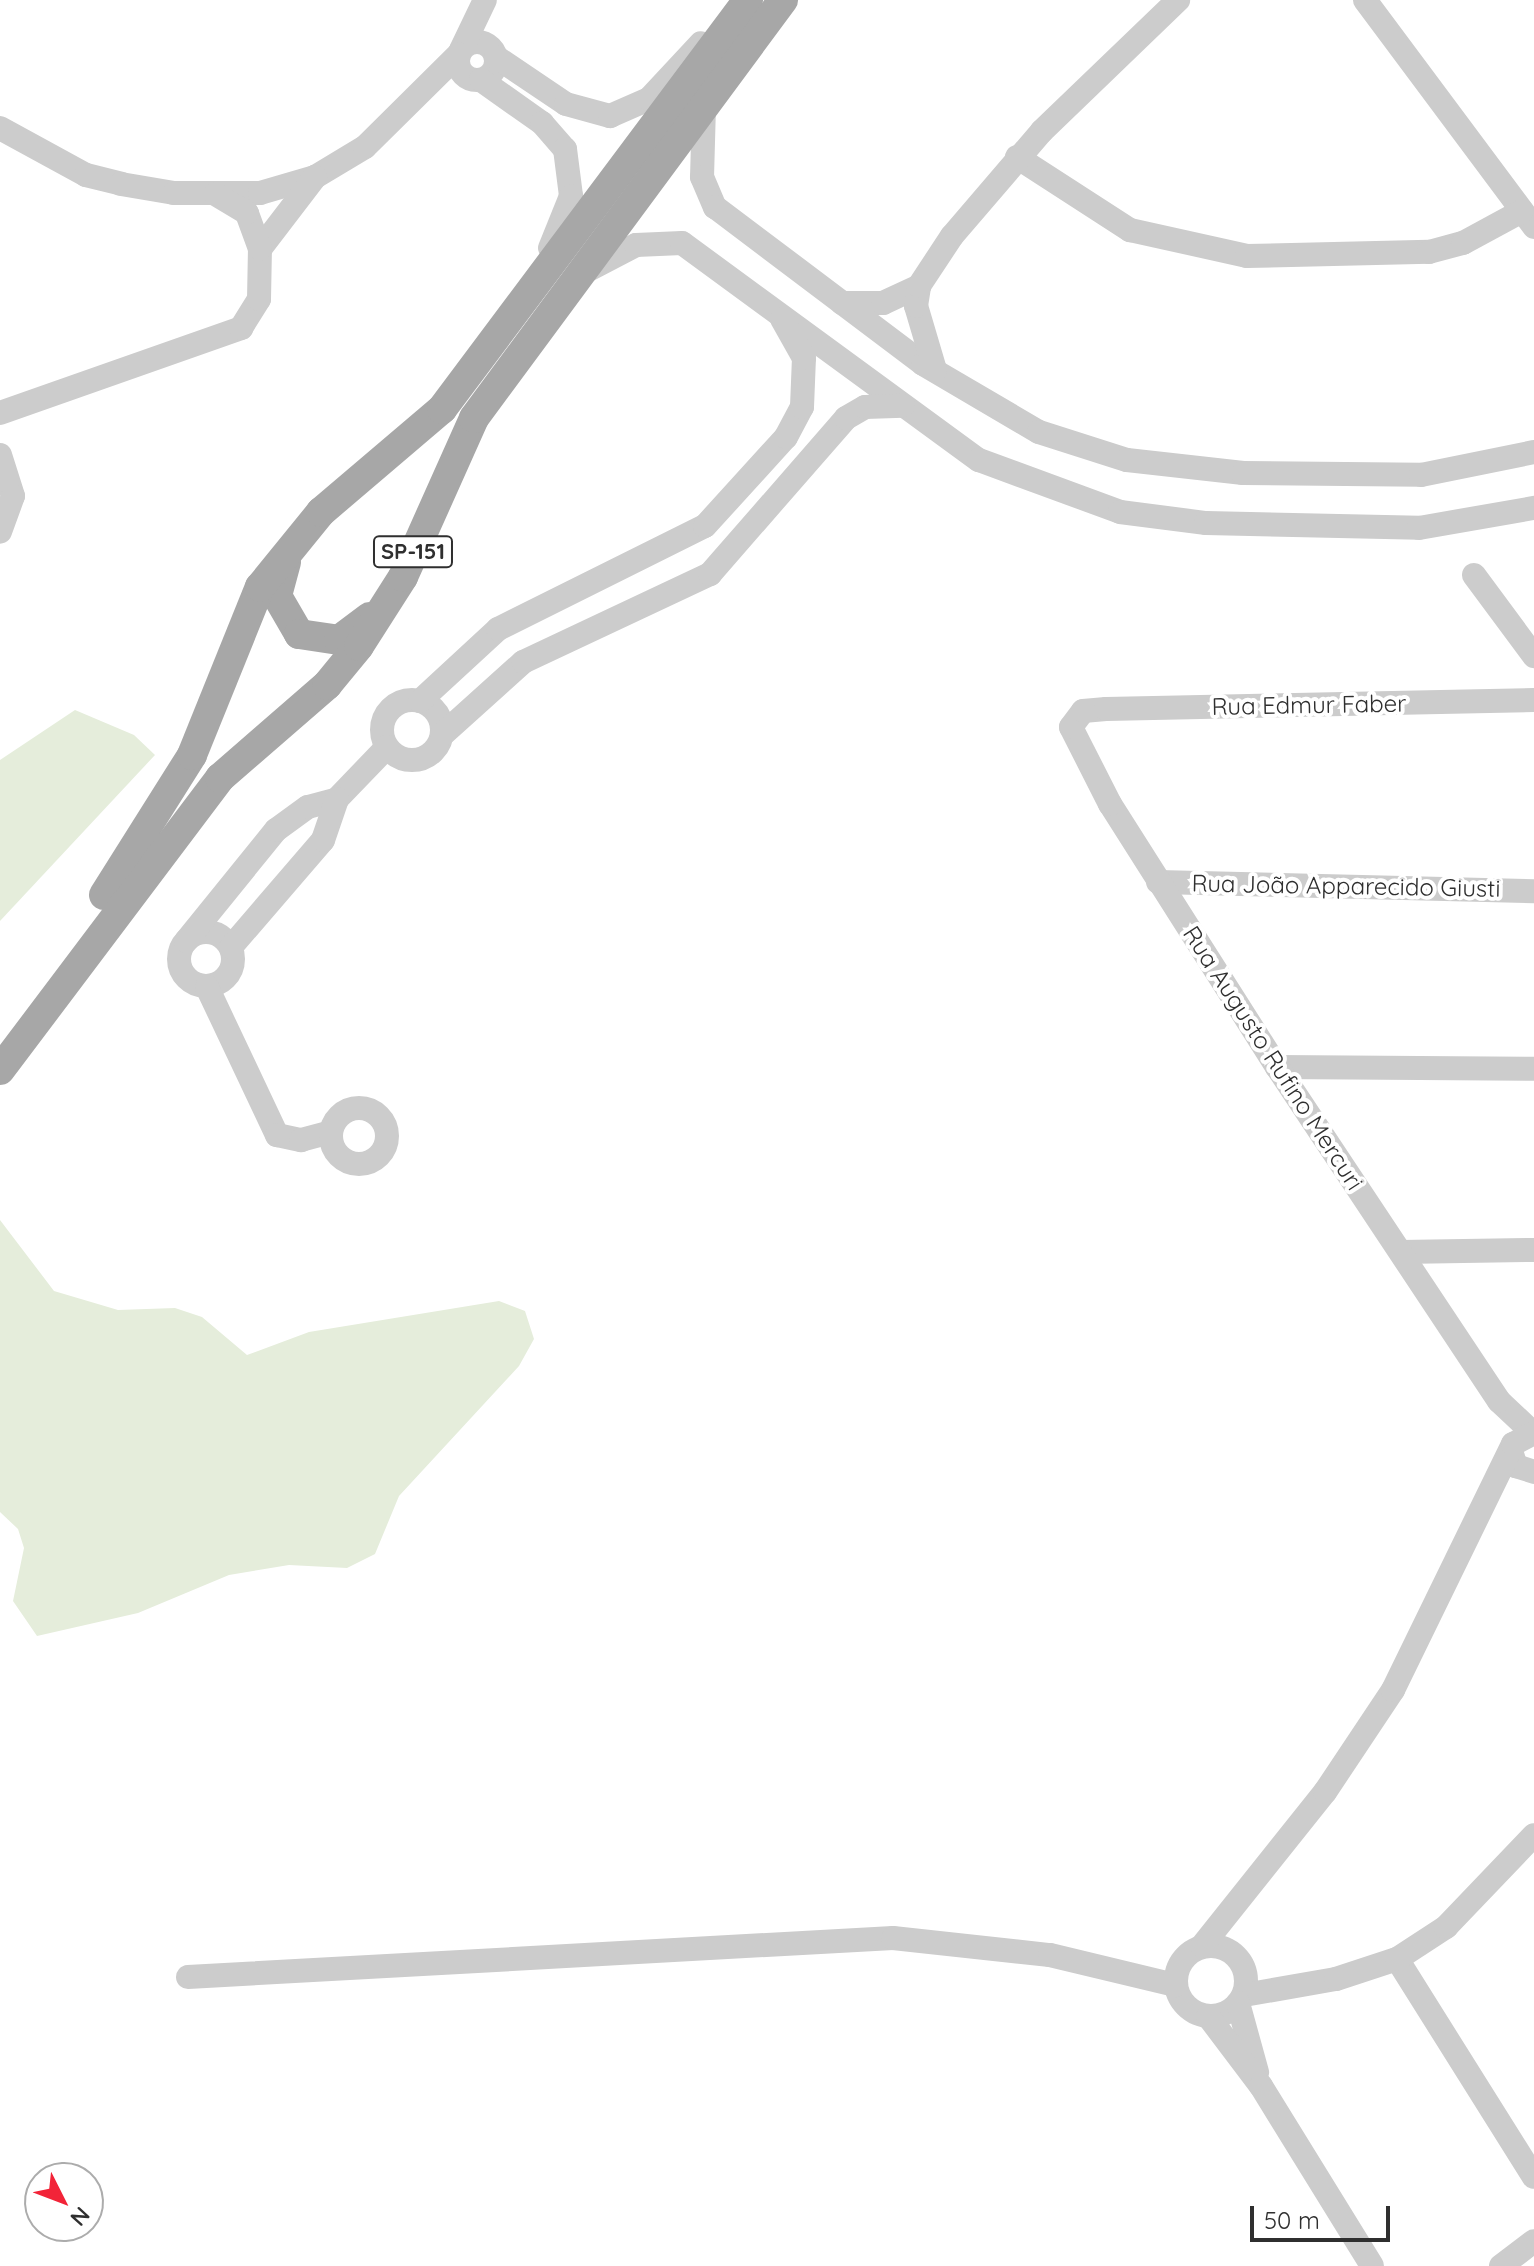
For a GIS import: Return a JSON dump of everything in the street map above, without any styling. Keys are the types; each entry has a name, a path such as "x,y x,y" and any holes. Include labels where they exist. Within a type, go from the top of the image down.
{"main road":[{"path":"0,1055 172,791 260,587 321,512 442,409 748,0"},
{"name":"SP-151","path":"0,1070 220,778 327,685 403,577 474,418 783,0"},
{"path":"293,546 277,596 290,627 313,640 354,631 403,577"}],"street":[{"path":"0,128 86,175 215,194 260,193 315,177 365,147 423,95 460,52 486,0"},
{"path":"423,95 476,80 494,70 486,0"},
{"path":"460,52 477,42 583,111 624,114 649,99 741,0"},
{"path":"840,303 883,303 919,286 1017,157 1178,0"},
{"path":"1017,157 1130,230 1247,256 1429,252 1528,219 1365,0"},
{"path":"460,52 459,67 542,123 570,164 569,208 521,307"},
{"path":"704,106 702,177 715,207 936,372 1050,437 1173,466 1421,475 1534,452"},
{"path":"260,249 315,177"},
{"path":"0,413 234,334 259,299 260,249 247,213 215,194"},
{"path":"576,277 615,253 660,240 701,253 903,406 1004,474 1120,512 1206,523 1419,528 1534,508"},
{"path":"919,286 916,321 936,372"},
{"path":"207,987 232,968 231,947 323,840 337,799 387,747 385,717 400,703 420,701 498,629 694,537 786,437 806,382 804,358 772,304"},
{"path":"387,747 413,761 432,753 442,735 523,662 710,574 846,418 865,407 903,406"},
{"path":"0,532 13,496 1,457"},
{"path":"1474,575 1534,656"},
{"name":"Rua Edmur Faber","path":"1083,711 1534,700"},
{"path":"420,701 440,718 442,735"},
{"name":"Rua Augusto Rufino Mercuri","path":"1083,711 1071,727 1073,740 1158,882 1277,1067 1499,1401 1523,1450"},
{"path":"331,1132 301,1140 277,1135 207,987 181,971 186,941 276,830 308,807 337,799"},
{"name":"Rua João Apparecido Giusti","path":"1158,882 1534,891"},
{"path":"186,941 205,932 231,947"},
{"path":"1277,1067 1534,1069"},
{"path":"1401,1252 1534,1250"},
{"path":"188,1977 842,1938 997,1946 1176,1978 1213,1947 1243,1895 1325,1792 1393,1690 1491,1487 1523,1450"},
{"path":"1208,2016 1242,1993 1285,1988 1397,1959 1446,1927 1534,1835"},
{"path":"1213,1947 1241,1962 1242,1993 1261,2086"},
{"path":"1397,1959 1534,2177"},
{"path":"1176,1978 1188,2008 1208,2016 1261,2086 1372,2266"},
{"path":"1501,2266 1534,2241"}],"green space":[{"path":"75,710 134,735 155,755 0,921 0,760"},
{"path":"0,1220 54,1291 118,1310 175,1308 202,1317 247,1355 309,1332 499,1301 525,1311 534,1339 519,1366 399,1496 375,1554 347,1568 289,1565 229,1575 138,1613 37,1636 13,1601 24,1548 18,1529 0,1512"}]}
